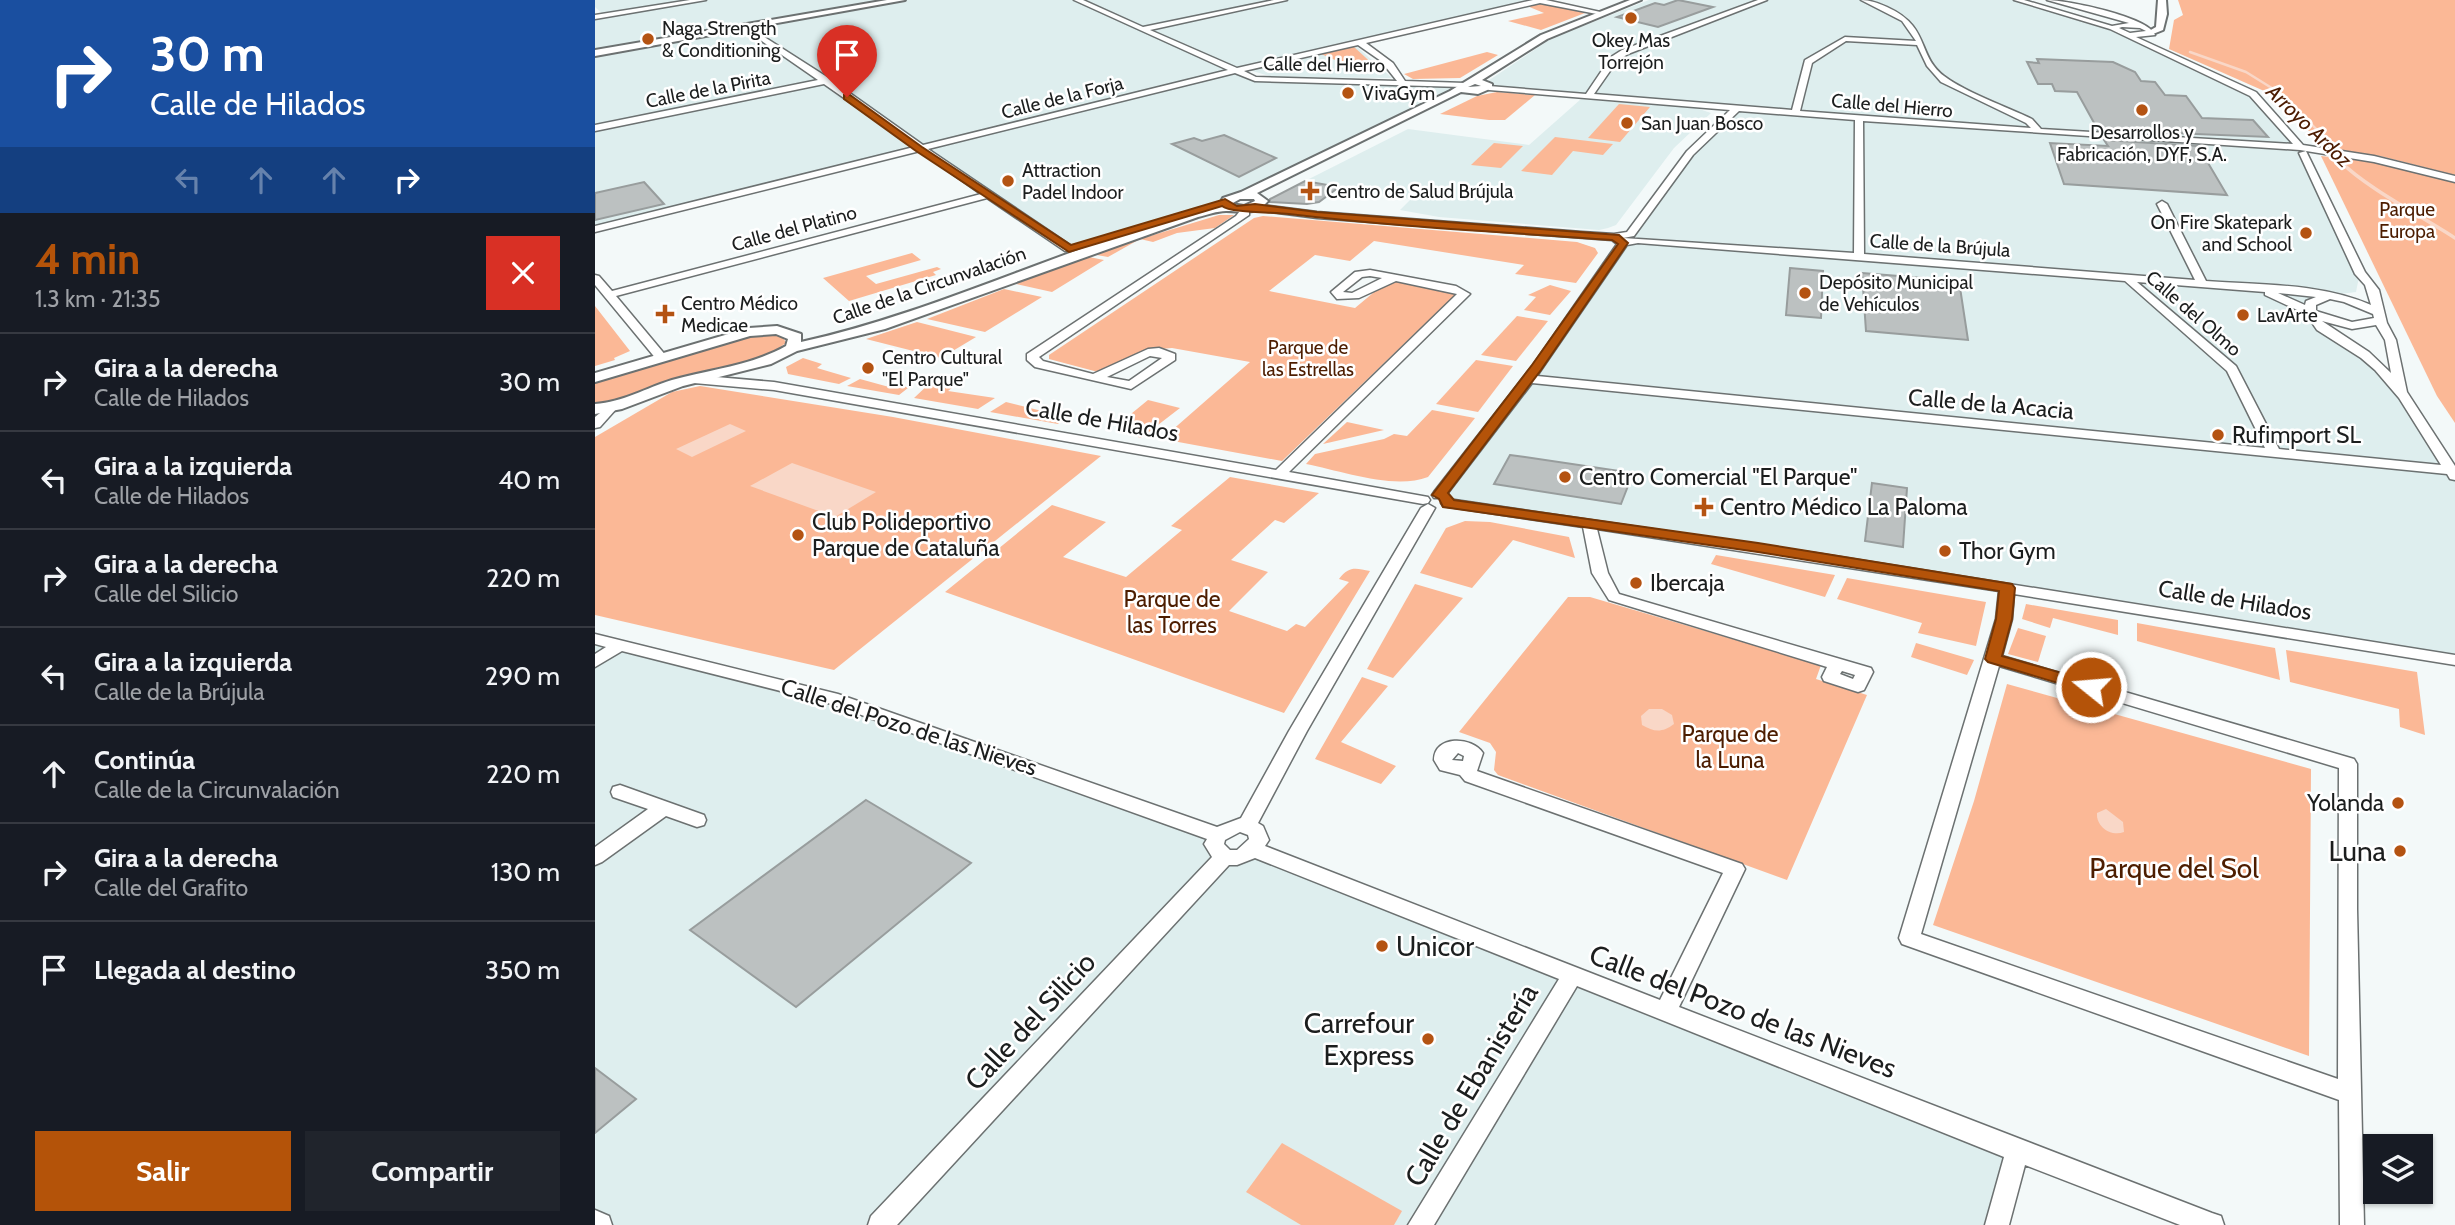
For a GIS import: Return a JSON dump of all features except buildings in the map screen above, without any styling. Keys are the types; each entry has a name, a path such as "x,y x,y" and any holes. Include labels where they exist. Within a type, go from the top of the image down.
{"street":[{"path":"595,17 703,0"},
{"path":"595,53 871,2 901,0"},
{"name":"Calle del Hierro","path":"1077,0 1235,71 1261,80 1402,82 1467,87"},
{"path":"1143,29 1284,0"},
{"path":"1537,0 1602,13"},
{"name":"Calle de la Forja","path":"595,229 1358,41 1537,0"},
{"path":"1094,378 1148,353 1159,352 1171,357 1131,385 1094,378 1031,360 1036,354 1239,218 1268,190 1467,87 1544,37 1636,0"},
{"path":"1254,204 1243,195 1467,87 1487,86 1552,38 1649,0"},
{"path":"1589,95 1614,58 1625,52 1764,0"},
{"path":"1864,0 1897,15 1909,24 1927,65 1944,80 2029,121 2038,130"},
{"path":"2017,0 2053,8 2124,35 2253,94 2301,150 2355,287"},
{"path":"2050,0 2148,25"},
{"path":"2124,35 2148,25 2165,10 2162,0"},
{"path":"595,7 605,16"},
{"path":"2093,23 2112,28 2124,35"},
{"path":"2112,28 2121,24 2148,25"},
{"path":"2148,25 2142,40 2148,46"},
{"path":"2148,25 2160,52"},
{"path":"745,27 827,81 919,149 1073,251"},
{"path":"1795,113 1808,62 1846,39 1918,43"},
{"path":"1358,41 1399,75 1402,82"},
{"name":"Calle de la Pirita","path":"595,128 827,81"},
{"name":"Calle del Hierro","path":"1487,86 1859,119 2323,152 2455,179"},
{"path":"1247,825 1425,504 1436,509 1444,499 1690,153 1737,108"},
{"path":"1859,119 1859,257"},
{"name":"Calle del Platino","path":"610,295 988,195"},
{"name":"Calle de la Circunvalación","path":"794,342 829,341 909,317 1073,251 1227,204 1243,195"},
{"path":"1227,204 1254,204"},
{"name":"Calle de la Brújula","path":"1254,204 1317,215 2332,295 2355,287 2380,317"},
{"path":"2162,204 2202,283"},
{"name":"Calle del Olmo","path":"2129,277 2133,284 2232,369 2274,452"},
{"path":"595,278 661,357"},
{"path":"1279,475 1463,296 1463,292 1395,278"},
{"path":"2403,393 2391,355 2391,340 2367,278 2355,287 2340,315 2366,355 2403,393 2453,473"},
{"name":"Calle de la Brújula","path":"2240,286 2267,292 2309,313"},
{"path":"2332,295 2310,303 2309,313 2317,323 2366,355"},
{"path":"2309,313 2344,324 2366,325 2380,317"},
{"path":"595,378 749,332 777,330 794,342 768,361 694,379 603,409 595,424"},
{"path":"768,361 766,373 774,386"},
{"name":"Calle de Hilados","path":"694,379 774,386 1279,475 1425,504"},
{"name":"Calle de la Acacia","path":"1527,379 2274,452 2453,473"},
{"name":"Calle de Hilados","path":"1444,499 2455,660"},
{"path":"1590,523 1590,536 1606,592 1614,597 1837,664"},
{"path":"2007,588 2004,619 1993,659 1909,938 2349,1093"},
{"name":"Calle del Pozo de las Nieves","path":"595,639 832,698 1218,835"},
{"path":"595,662 620,645"},
{"path":"1993,659 2348,764 2352,1225"},
{"path":"1464,768 1471,776 1735,869 1666,1011"},
{"path":"620,792 697,820"},
{"path":"595,857 663,808"},
{"path":"1247,825 1256,831 1259,840 1254,849 1246,855 1224,857 1217,852 1214,844 1218,835 1226,828 1247,825"},
{"name":"Calle del Pozo de las Nieves","path":"1254,849 2017,1151 2212,1225"},
{"name":"Calle del Silicio","path":"880,1225 1224,857"},
{"name":"Calle de Ebanistería","path":"1420,1225 1572,976"},
{"path":"1997,1225 2017,1151"},
{"path":"595,1222 600,1225"}],"shaded area":[{"path":"595,0 1536,0 1236,71 1249,77 1460,87 1225,201 1069,249 919,149 595,229 595,17 604,15 595,7"},
{"path":"1649,0 2017,0 2112,28 2125,37 2245,90 2295,138 2292,149 2303,153 2359,277 2356,292 2332,295 2309,307 2337,338 2403,393 2455,476 2455,660 1448,500 1439,495 1623,243 1638,240 1630,234 1668,182 1736,108 1489,88 1485,83 1552,38"},
{"path":"1355,45 1392,78 1273,77 1249,70"},
{"path":"1581,99 1696,108 1711,113 1674,148 1616,225 1608,228 1599,230 1439,217 1400,210 1411,199 1305,181 1408,129 1529,145"},
{"path":"730,424 746,431 692,457 676,449"},
{"path":"792,463 876,492 835,517 750,486"},
{"path":"595,639 808,692 1218,835 1217,852 1254,849 2017,1151 1997,1225 595,1225"},
{"path":"1649,709 1662,709 1672,715 1674,724 1658,730 1642,725 1641,716"},
{"path":"2106,809 2123,822 2124,832 2109,832 2099,823 2097,813"}],"green space":[{"path":"2178,0 2455,0 2455,175 2380,156 2323,149 2317,139 2271,94 2169,49 2174,20 2183,15"},
{"path":"1541,3 1585,13 1541,30 1508,21 1544,13 1527,6"},
{"path":"1353,46 1377,68 1361,71 1321,54"},
{"path":"1487,52 1498,55 1460,78 1413,79 1404,74"},
{"path":"1497,92 1535,95 1505,120 1440,114 1477,96"},
{"path":"1619,104 1650,107 1620,142 1588,138"},
{"path":"1555,137 1613,144 1603,155 1573,151 1552,175 1521,171"},
{"path":"1494,143 1523,146 1501,168 1471,165"},
{"name":"Parque Europa","path":"2321,156 2366,161 2455,182 2455,423 2437,396"},
{"path":"1219,215 1234,215 1215,228 1177,233 1153,242 1140,239"},
{"name":"Parque de las Estrellas","path":"1263,216 1577,242 1595,248 1598,253 1576,283 1515,274 1524,265 1374,241 1350,261 1315,255 1269,291 1355,308 1385,283 1393,280 1457,293 1282,461 1162,439 1250,362 1172,348 1147,350 1113,368 1098,372 1049,359 1049,355 1254,218"},
{"path":"1140,239 1108,257 1091,254"},
{"path":"912,253 921,260 866,276 876,284 937,267 941,269 933,272 936,275 849,301 823,278"},
{"path":"1084,256 1104,260 1052,292 1016,284"},
{"path":"1550,285 1571,291 1550,315 1524,310 1536,297 1528,295"},
{"path":"1004,289 1042,297 985,332 927,319"},
{"path":"595,306 630,351 614,358 615,360 595,366"},
{"path":"1517,316 1548,321 1516,361 1481,355"},
{"path":"917,322 976,337 941,358 866,339"},
{"path":"750,335 782,335 786,343 764,358 662,383 618,402 595,404 595,383 612,376"},
{"path":"803,358 822,364 817,368 851,378 839,384 788,374 786,367"},
{"path":"1476,360 1513,366 1478,412 1436,404"},
{"path":"860,379 889,387 896,382 908,388 899,395 847,386"},
{"path":"942,381 957,384 948,391 995,398 978,409 914,398 930,383"},
{"name":"Club Polideportivo Parque de Cataluña","path":"700,386 893,417 1101,456 834,670 595,615 595,437 672,392"},
{"path":"1148,400 1180,408 1141,438 1138,437 1137,425 1126,418"},
{"path":"1006,402 1066,417 1058,424 990,412"},
{"path":"1432,410 1475,418 1428,477 1384,480 1306,464 1315,454 1384,439 1394,434 1407,436"},
{"path":"1347,422 1384,430 1323,444"},
{"name":"Parque de las Torres","path":"1230,477 1319,493 1284,523 1275,520 1231,560 1268,572 1229,611 1287,631 1296,624 1305,627 1349,582 1339,579 1346,572 1356,569 1370,571 1284,713 945,592 1052,505 1106,522 1063,557 1126,577 1182,530 1171,526"},
{"path":"1465,521 1490,522 1569,537 1575,558 1513,540 1472,588 1420,573 1446,528"},
{"path":"1716,555 1835,575 1825,597 1711,564"},
{"path":"1847,578 1986,602 1976,646 1918,633 1922,623 1837,599"},
{"path":"1415,584 1463,598 1393,678 1367,669"},
{"name":"Parque de la Luna","path":"1568,597 1590,597 1821,665 1816,679 1867,695 1787,880 1498,775 1494,770 1496,752 1490,743 1459,732"},
{"path":"2026,604 2118,620 2118,635 2053,618 2050,628 2022,619"},
{"path":"2137,623 2275,648 2280,680 2137,641"},
{"path":"2018,628 2046,636 2038,662 2008,654"},
{"path":"1916,643 1974,660 1967,675 1911,657"},
{"path":"2286,650 2417,672 2425,735 2400,727 2399,709 2290,682"},
{"path":"1362,677 1388,686 1341,742 1396,766 1381,784 1315,759"},
{"name":"Parque del Sol","path":"2007,684 2311,769 2309,1056 1933,925 1974,801"},
{"path":"1282,1143 1402,1211 1394,1225 1301,1225 1246,1192"}],"waterway":[{"name":"Arroyo Ardoz","path":"2190,52 2246,72 2283,95 2323,136"},
{"name":"Arroyo Ardoz","path":"2321,134 2340,161 2351,171 2455,238"}],"place":[{"name":"Okey Mas Torrejón","path":"1631,18"},
{"name":"Naga Strength & Conditioning","path":"648,39"},
{"name":"VivaGym","path":"1348,93"},
{"name":"Desarrollos y Fabricación, DYF, S.A.","path":"2142,110"},
{"name":"San Juan Bosco","path":"1627,123"},
{"name":"Attraction Padel Indoor","path":"1008,181"},
{"name":"Centro de Salud Brújula","path":"1310,191"},
{"name":"On Fire Skatepark and School","path":"2306,233"},
{"name":"Depósito Municipal de Vehículos","path":"1805,293"},
{"name":"Centro Médico Medicae","path":"665,314"},
{"name":"LavArte","path":"2243,315"},
{"name":"Centro Cultural \"El Parque\"","path":"868,368"},
{"name":"Rufimport SL","path":"2218,435"},
{"name":"Centro Comercial \"El Parque\"","path":"1565,477"},
{"name":"Centro Médico La Paloma","path":"1704,507"},
{"name":"Club Polideportivo Parque de Cataluña","path":"798,535"},
{"name":"Thor Gym","path":"1945,551"},
{"name":"Ibercaja","path":"1636,583"},
{"name":"Yolanda","path":"2398,803"},
{"name":"Luna","path":"2400,851"},
{"name":"Unicor","path":"1382,946"},
{"name":"Carrefour Express","path":"1428,1039"}],"route":[{"path":"847,97 919,149 1069,249 1225,201 1227,206 1237,209 1255,207 1317,215 1615,237 1615,240 1623,243 1583,302 1537,368 1439,495 1445,496 1448,503 1758,548 2007,588 2004,619 1993,659 2091,687"}]}
